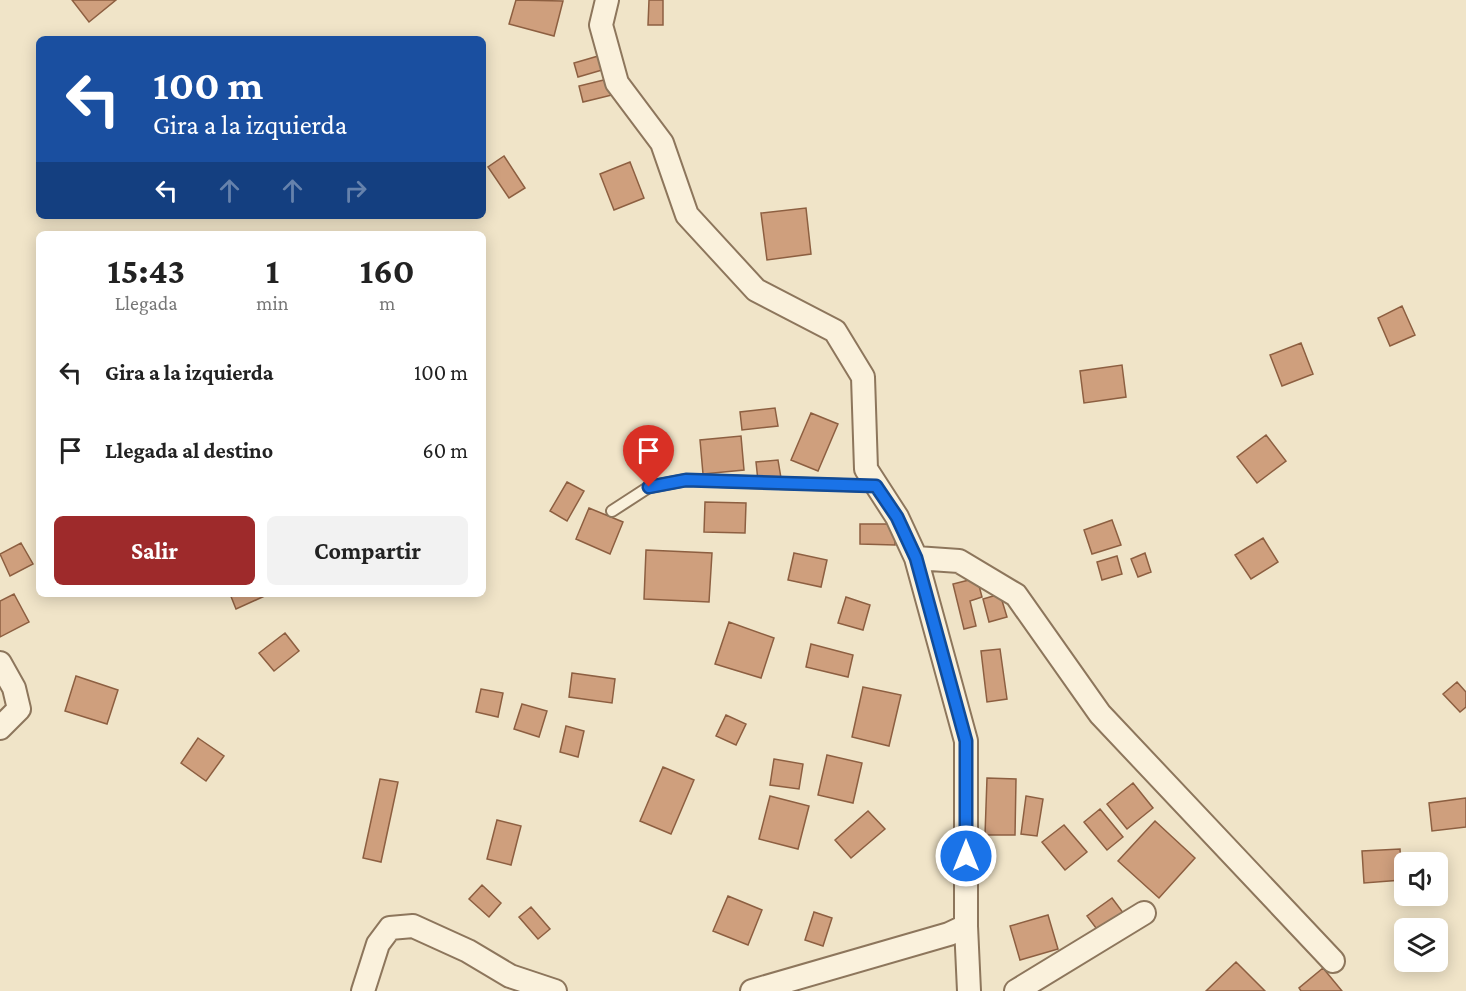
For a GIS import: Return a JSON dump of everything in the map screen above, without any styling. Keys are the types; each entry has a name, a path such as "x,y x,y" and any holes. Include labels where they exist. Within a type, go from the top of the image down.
{"street":[{"path":"606,0 601,25 617,83 662,143 687,215 756,290 835,331 863,377 866,469 897,517 916,558 966,741 966,926 969,991"},
{"path":"916,558 959,561 1016,595 1100,714 1333,961"},
{"path":"0,663 14,688 19,709 0,728"},
{"path":"1016,991 1144,914"},
{"path":"363,991 378,944 390,928 413,926 468,951 510,976 555,991"},
{"path":"752,991 948,934 966,926"}],"lane":[{"path":"612,511 649,487 686,480 876,486"}],"building":[{"path":"72,0 116,0 89,22"},
{"path":"516,0 563,1 554,36 509,24"},
{"path":"649,0 663,0 663,25 648,25"},
{"path":"605,54 609,68 578,77 574,63"},
{"path":"608,79 612,95 583,102 579,86"},
{"path":"504,156 525,188 509,198 488,167"},
{"path":"630,162 644,198 614,210 600,174"},
{"path":"806,208 811,254 767,260 761,213"},
{"path":"1402,306 1415,335 1390,346 1378,318"},
{"path":"1301,343 1313,374 1282,386 1270,355"},
{"path":"1122,365 1126,397 1084,403 1080,371"},
{"path":"775,408 778,426 742,430 740,412"},
{"path":"811,413 838,424 818,471 791,460"},
{"path":"1266,435 1286,461 1257,483 1237,457"},
{"path":"741,436 744,470 703,474 700,440"},
{"path":"778,460 781,478 758,481 756,462"},
{"path":"567,482 584,491 567,521 550,511"},
{"path":"705,502 746,503 745,533 704,532"},
{"path":"589,508 623,522 610,554 576,539"},
{"path":"1112,520 1121,545 1092,554 1084,530"},
{"path":"860,524 895,524 895,545 860,544"},
{"path":"1263,538 1278,562 1251,579 1235,555"},
{"path":"21,543 33,564 10,576 0,554"},
{"path":"646,550 712,553 709,602 644,599"},
{"path":"794,553 827,560 821,587 788,580"},
{"path":"1145,553 1151,572 1138,577 1131,559"},
{"path":"1117,556 1122,574 1102,580 1097,562"},
{"path":"977,578 982,597 970,601 976,626 964,629 953,584"},
{"path":"14,594 29,622 0,637 0,601"},
{"path":"1000,594 1007,617 989,622 983,599"},
{"path":"231,597 262,597 236,609"},
{"path":"846,597 870,605 863,630 838,623"},
{"path":"729,622 774,638 761,678 715,664"},
{"path":"285,633 299,651 274,671 259,653"},
{"path":"811,644 853,655 848,677 806,667"},
{"path":"1000,649 1007,699 987,702 981,651"},
{"path":"572,673 615,679 612,703 569,697"},
{"path":"76,676 118,690 107,724 65,711"},
{"path":"1457,682 1466,692 1466,707 1460,712 1443,694"},
{"path":"863,687 901,695 889,746 852,737"},
{"path":"481,689 503,693 498,717 476,712"},
{"path":"522,704 547,711 539,737 514,729"},
{"path":"726,715 746,724 736,745 716,736"},
{"path":"566,726 584,731 578,757 560,752"},
{"path":"198,738 224,756 206,781 181,763"},
{"path":"827,755 862,763 853,803 818,795"},
{"path":"774,759 803,764 799,789 770,785"},
{"path":"663,767 694,780 671,834 640,821"},
{"path":"987,778 1016,779 1015,835 985,835"},
{"path":"380,779 398,782 381,862 363,858"},
{"path":"1133,783 1153,808 1127,829 1107,804"},
{"path":"770,796 809,806 798,849 759,839"},
{"path":"1026,796 1043,799 1037,836 1021,834"},
{"path":"1466,798 1466,827 1432,831 1429,803"},
{"path":"1100,809 1123,837 1107,850 1084,822"},
{"path":"868,811 885,829 851,858 835,840"},
{"path":"497,820 521,826 511,865 487,859"},
{"path":"1155,821 1195,858 1159,898 1118,861"},
{"path":"1064,825 1087,852 1065,870 1042,842"},
{"path":"1400,849 1400,852 1394,852 1394,881 1364,883 1362,851"},
{"path":"482,885 501,903 489,917 469,899"},
{"path":"728,896 762,910 748,945 713,931"},
{"path":"1112,898 1127,918 1102,936 1087,916"},
{"path":"531,907 550,929 538,939 519,917"},
{"path":"814,912 832,918 823,946 805,940"},
{"path":"1048,915 1058,949 1020,960 1010,926"},
{"path":"1236,962 1265,991 1206,991"},
{"path":"1323,968 1342,991 1301,991 1299,988"}],"route":[{"path":"649,487 686,480 739,484 876,486 897,517 916,558 940,638 966,741 966,856"}]}
